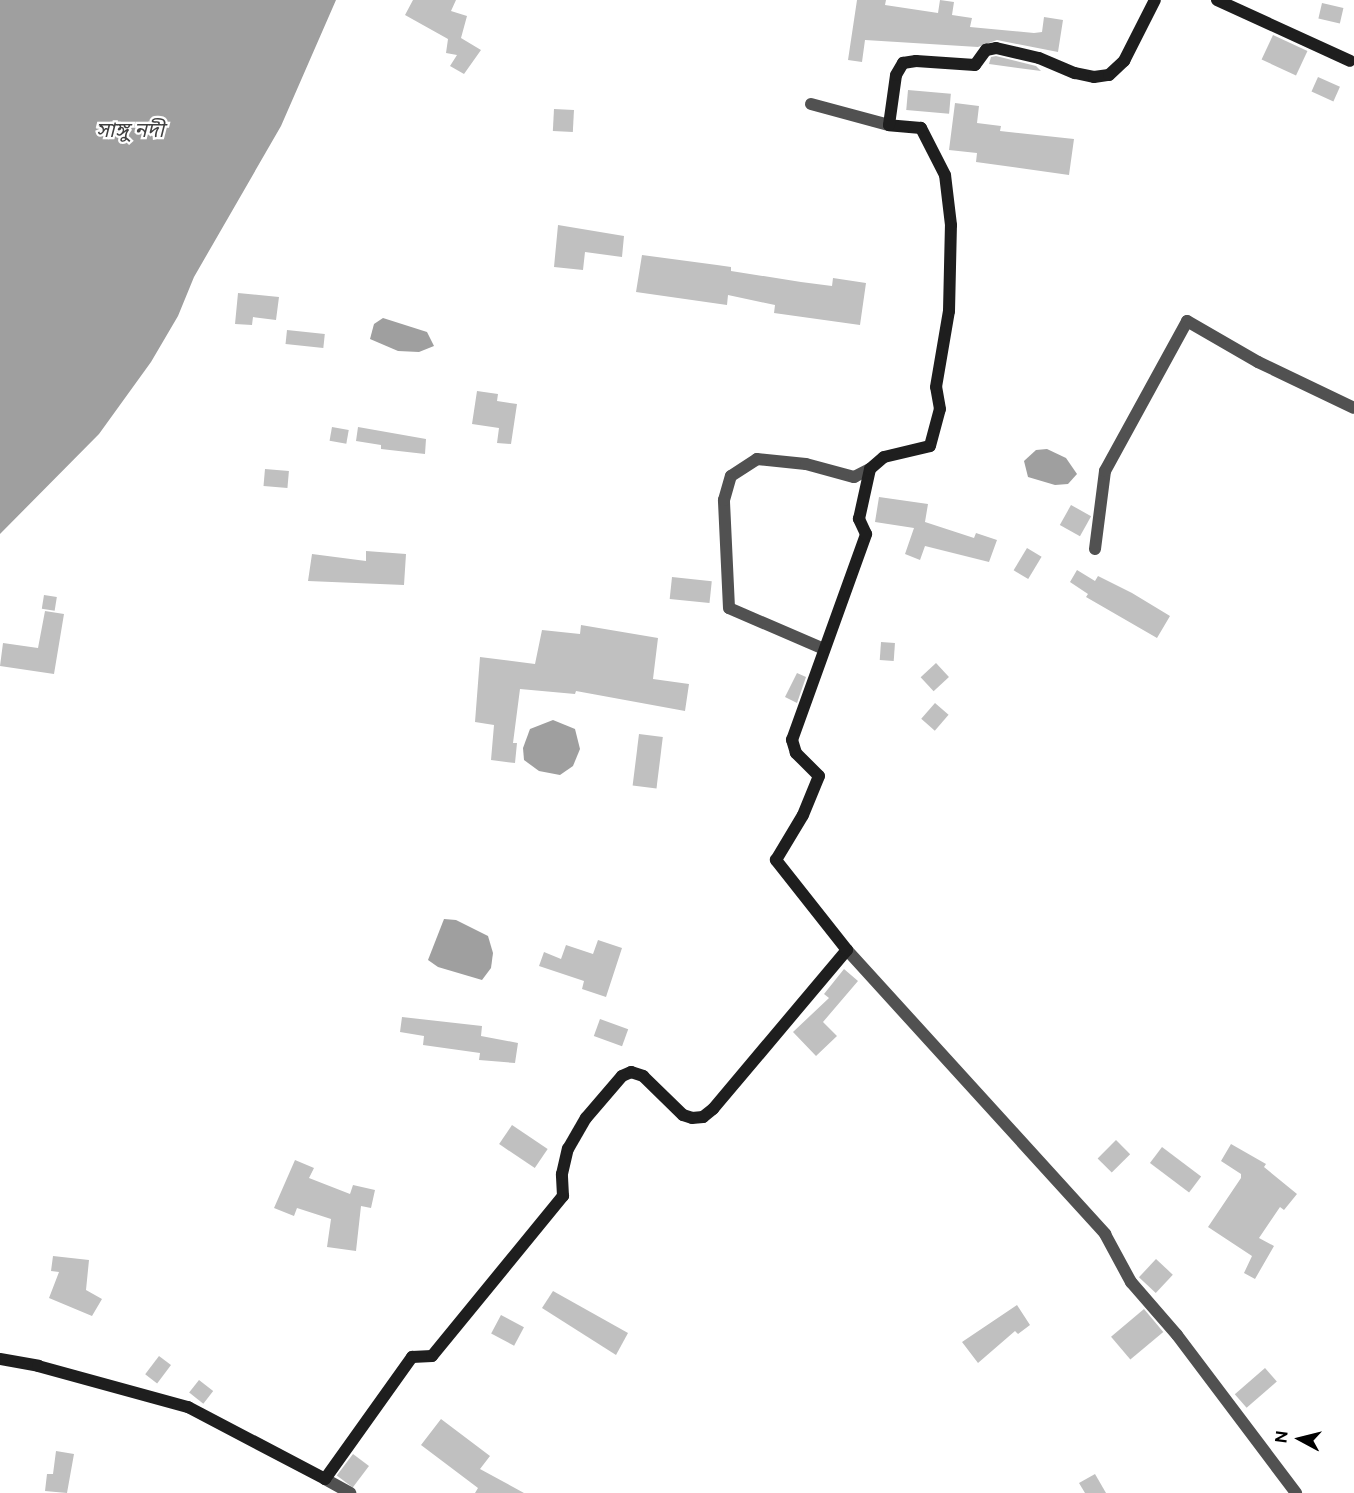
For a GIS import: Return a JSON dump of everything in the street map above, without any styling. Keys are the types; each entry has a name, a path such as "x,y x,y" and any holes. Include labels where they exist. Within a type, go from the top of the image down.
{"main road":[{"path":"0,1359 38,1366 188,1407 325,1479 412,1357 432,1356 563,1196 562,1174 568,1149 586,1118 621,1076 631,1072 643,1076 683,1115 703,1117 847,950 777,860 803,815 819,776 796,753 792,740 866,534 858,519 870,469 884,457 930,446 940,409 936,387 949,311 951,225 945,176 921,128 889,125 896,75 903,63 975,65 986,50 996,48 1039,58 1075,73 1094,77 1109,75 1124,61 1155,0"},
{"path":"1217,0 1350,61"}],"street":[{"path":"811,104 889,125"},
{"path":"1095,549 1105,471 1160,376 1187,321 1258,362 1354,408"},
{"path":"824,649 729,608 724,500 731,476 757,459 806,464 854,477 870,469"},
{"path":"847,950 1105,1234 1131,1282 1177,1335 1296,1493"},
{"path":"325,1479 350,1493"}],"water":[{"name":"সাঙ্গু নদী","path":"0,0 336,0 281,126 194,277 178,316 151,362 99,434 0,534"},
{"path":"383,318 427,332 434,346 419,352 398,351 370,339 374,324"},
{"path":"1047,449 1066,458 1077,474 1068,484 1055,485 1028,477 1024,461 1036,450"},
{"path":"553,720 575,729 580,749 573,766 560,775 539,771 524,760 523,748 530,729"},
{"path":"444,919 456,920 488,936 493,953 491,968 482,980 438,967 428,960"}],"building":[{"path":"413,0 456,0 451,11 467,16 461,38 481,50 464,74 450,66 457,55 446,53 448,39 405,15"},
{"path":"857,0 886,0 885,5 938,13 940,0 954,2 952,15 972,18 970,27 1034,33 1042,32 1044,17 1063,20 1058,52 997,40 978,47 865,40 862,62 848,60"},
{"path":"1322,3 1343,8 1340,24 1318,19"},
{"path":"1273,35 1307,51 1296,76 1262,59"},
{"path":"996,56 1036,66 1041,71 989,64 991,57"},
{"path":"1318,77 1340,87 1333,101 1311,92"},
{"path":"908,90 951,94 949,114 906,110"},
{"path":"955,103 979,106 977,123 1001,126 1000,131 1074,139 1069,175 976,162 977,153 949,150"},
{"path":"554,109 574,110 573,132 553,131"},
{"path":"558,225 624,236 622,257 585,252 583,270 554,267"},
{"path":"642,255 731,267 731,271 832,286 833,278 866,283 860,325 774,313 775,305 728,295 727,305 636,292"},
{"path":"238,293 279,297 276,320 253,317 252,325 235,324"},
{"path":"287,330 325,334 323,348 286,344"},
{"path":"477,391 498,394 497,401 517,404 511,444 497,443 499,428 472,424"},
{"path":"332,427 349,430 346,444 330,441"},
{"path":"358,427 426,439 425,454 381,449 381,445 356,441"},
{"path":"265,469 289,471 287,488 264,486"},
{"path":"879,497 928,504 925,522 974,538 976,533 997,540 989,562 925,546 920,560 905,554 914,528 875,522"},
{"path":"1071,505 1091,516 1080,536 1060,525"},
{"path":"1027,548 1042,557 1028,579 1014,570"},
{"path":"366,551 406,554 404,585 308,581 312,554 366,561"},
{"path":"1077,570 1095,581 1098,576 1170,616 1157,638 1086,597 1088,594 1070,582"},
{"path":"672,577 712,581 709,603 670,599"},
{"path":"44,595 57,597 55,611 42,609"},
{"path":"45,611 64,614 54,674 0,666 3,643 38,648"},
{"path":"581,625 658,638 653,679 689,684 685,711 576,691 575,694 520,689 513,743 517,743 515,763 491,760 494,725 475,722 480,657 535,664 542,630 580,634"},
{"path":"881,642 895,643 894,661 880,660"},
{"path":"936,663 949,677 934,691 921,677"},
{"path":"797,673 806,677 797,703 785,697"},
{"path":"935,703 949,715 935,731 921,719"},
{"path":"639,734 663,737 656,789 633,786"},
{"path":"598,940 622,948 606,997 582,989 584,981 539,966 544,952 561,959 566,945 593,954"},
{"path":"844,969 858,981 823,1022 837,1036 816,1056 793,1032 829,998 824,994"},
{"path":"402,1017 482,1026 481,1036 518,1043 515,1063 479,1060 480,1053 423,1045 424,1036 400,1032"},
{"path":"600,1019 628,1029 622,1046 594,1036"},
{"path":"512,1125 548,1149 535,1168 499,1144"},
{"path":"1116,1140 1130,1154 1112,1173 1098,1158"},
{"path":"1231,1144 1266,1164 1264,1167 1297,1194 1284,1210 1280,1207 1259,1238 1274,1246 1255,1279 1244,1273 1252,1256 1208,1227 1241,1178 1241,1174 1221,1161"},
{"path":"1162,1147 1201,1176 1189,1192 1150,1163"},
{"path":"295,1160 314,1168 309,1178 350,1194 353,1185 375,1190 371,1208 361,1206 356,1251 327,1247 331,1219 297,1208 294,1216 274,1208"},
{"path":"53,1256 89,1260 86,1290 102,1299 92,1316 49,1298 59,1272 51,1271"},
{"path":"1156,1259 1173,1275 1156,1293 1139,1277"},
{"path":"553,1291 628,1333 616,1355 542,1308"},
{"path":"1017,1305 1030,1325 1018,1334 1015,1331 978,1363 962,1342"},
{"path":"1144,1309 1163,1332 1130,1360 1111,1337"},
{"path":"501,1315 524,1327 514,1346 491,1334"},
{"path":"159,1356 171,1365 157,1383 145,1374"},
{"path":"1265,1368 1277,1382 1247,1408 1235,1394"},
{"path":"199,1380 213,1391 203,1404 189,1393"},
{"path":"441,1419 490,1456 480,1469 524,1493 475,1493 478,1488 421,1445"},
{"path":"56,1451 74,1454 67,1493 45,1491 47,1474 53,1474"},
{"path":"353,1454 369,1466 353,1488 337,1476"},
{"path":"1095,1474 1106,1493 1085,1493 1079,1483"}]}
